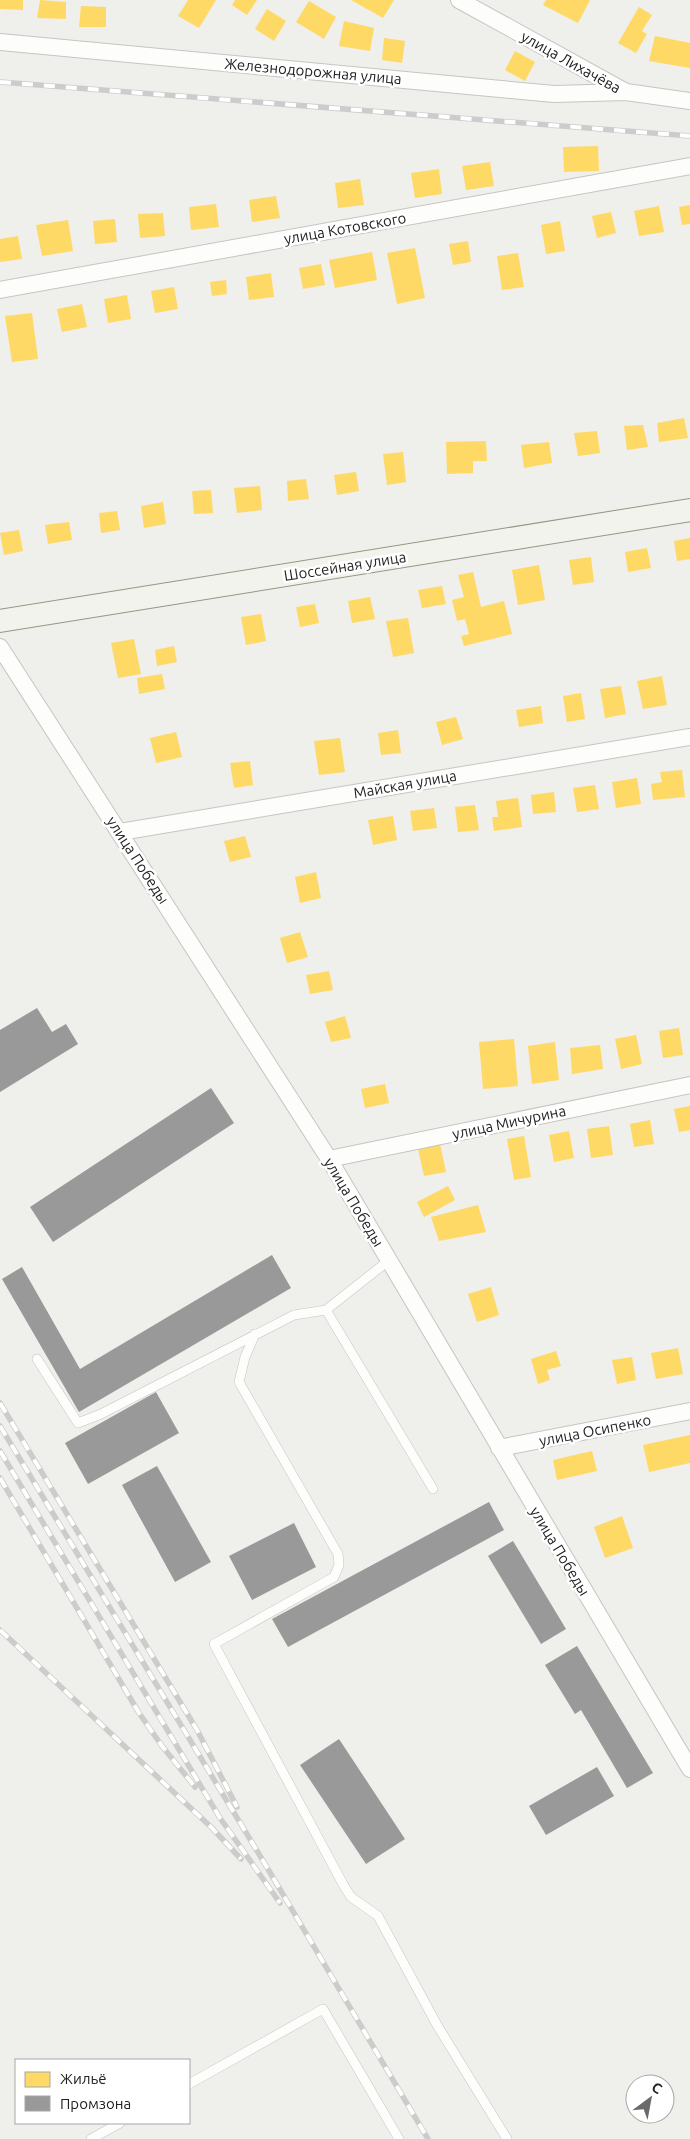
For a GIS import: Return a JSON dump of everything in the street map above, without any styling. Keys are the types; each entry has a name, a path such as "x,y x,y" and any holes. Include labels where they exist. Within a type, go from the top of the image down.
{"main road":[{"name":"Шоссейная улица","path":"0,622 690,510"}],"street":[{"name":"улица Лихачёва","path":"459,0 626,92 690,101"},
{"name":"Железнодорожная улица","path":"0,42 554,94 626,92"},
{"name":"улица Котовского","path":"0,290 690,166"},
{"name":"улица Победы","path":"0,647 329,1159 690,1769"},
{"name":"Майская улица","path":"120,832 690,737"},
{"name":"улица Мичурина","path":"329,1159 690,1085"},
{"name":"улица Осипенко","path":"499,1448 690,1411"}],"lane":[{"path":"37,1359 78,1423 101,1414 294,1315 326,1310 388,1261"},
{"path":"326,1310 433,1489"},
{"path":"255,1334 245,1358 239,1382 338,1554 339,1565 334,1576 214,1644 344,1886 351,1897 378,1916 437,2025 507,2139"},
{"path":"190,2083 323,2009 399,2139"},
{"path":"91,2139 118,2124"}],"building: Жильё":[{"path":"0,0 23,0 23,10 0,9"},
{"path":"40,0 66,2 66,19 37,18"},
{"path":"188,0 216,0 199,28 178,16"},
{"path":"235,0 257,0 247,15 232,5"},
{"path":"351,0 394,0 383,18"},
{"path":"546,0 590,0 578,23 543,5"},
{"path":"309,1 336,17 324,39 296,22"},
{"path":"81,6 106,7 106,27 79,27"},
{"path":"639,7 652,15 642,31 647,34 636,53 618,43"},
{"path":"267,9 286,21 274,41 255,29"},
{"path":"344,21 374,28 370,51 339,46"},
{"path":"655,36 690,43 690,68 649,61"},
{"path":"384,38 405,41 402,63 382,60"},
{"path":"515,51 535,62 525,81 505,70"},
{"path":"598,146 599,171 564,172 563,147"},
{"path":"490,162 494,186 466,190 462,166"},
{"path":"439,169 442,194 415,198 411,173"},
{"path":"360,179 364,205 338,208 335,183"},
{"path":"276,196 280,218 252,222 249,200"},
{"path":"216,204 219,227 191,230 189,207"},
{"path":"690,205 690,224 682,225 679,207"},
{"path":"659,206 664,232 639,236 634,211"},
{"path":"611,212 616,233 597,238 592,216"},
{"path":"163,213 165,236 140,238 138,214"},
{"path":"115,219 117,242 95,244 93,221"},
{"path":"68,220 73,251 42,256 36,225"},
{"path":"560,221 565,251 546,254 541,225"},
{"path":"18,236 22,259 0,262 0,239"},
{"path":"468,241 471,262 453,265 449,244"},
{"path":"415,248 425,298 397,304 387,253"},
{"path":"372,252 377,280 335,288 329,260"},
{"path":"518,253 524,287 502,290 497,256"},
{"path":"321,264 325,285 303,289 299,268"},
{"path":"271,273 274,297 249,300 246,277"},
{"path":"226,280 227,294 212,296 210,282"},
{"path":"174,287 178,309 155,313 151,291"},
{"path":"127,295 131,319 108,323 104,299"},
{"path":"82,304 87,327 62,332 57,309"},
{"path":"32,313 38,359 12,362 5,316"},
{"path":"684,418 688,438 659,442 657,423"},
{"path":"643,425 648,447 627,450 624,426"},
{"path":"597,431 600,453 578,456 574,433"},
{"path":"486,441 487,461 473,461 473,473 447,474 446,442"},
{"path":"549,442 552,463 524,468 521,445"},
{"path":"403,452 406,482 387,485 383,454"},
{"path":"356,472 359,491 337,495 334,475"},
{"path":"306,479 309,499 288,501 287,481"},
{"path":"260,486 262,510 237,513 234,488"},
{"path":"211,490 213,513 194,514 192,491"},
{"path":"163,502 166,524 144,528 141,506"},
{"path":"117,511 120,530 101,533 99,513"},
{"path":"69,522 72,540 48,544 45,525"},
{"path":"19,530 23,551 4,555 0,533"},
{"path":"690,538 690,559 677,561 674,541"},
{"path":"647,548 651,568 628,572 625,552"},
{"path":"591,557 594,582 573,585 569,560"},
{"path":"539,565 545,600 518,605 512,570"},
{"path":"473,572 481,607 504,601 512,634 464,646 461,636 469,634 465,619 457,621 452,600 464,597 458,575"},
{"path":"442,586 446,604 422,608 418,590"},
{"path":"370,597 375,619 352,623 348,601"},
{"path":"315,604 319,623 300,627 296,607"},
{"path":"261,614 266,641 246,645 241,617"},
{"path":"408,618 414,653 393,657 386,621"},
{"path":"134,639 141,674 118,678 111,643"},
{"path":"174,646 177,662 157,666 155,650"},
{"path":"162,674 165,689 139,694 137,678"},
{"path":"662,676 667,705 643,709 637,681"},
{"path":"621,686 626,714 605,718 600,689"},
{"path":"581,693 585,719 567,722 563,696"},
{"path":"541,706 543,723 519,727 516,710"},
{"path":"456,717 463,739 442,745 436,722"},
{"path":"398,730 401,753 381,755 378,733"},
{"path":"176,732 182,757 156,763 150,738"},
{"path":"340,738 345,772 319,775 314,741"},
{"path":"250,761 253,785 234,788 230,763"},
{"path":"682,770 685,797 653,800 651,784 662,782 660,772"},
{"path":"637,778 641,804 616,808 612,782"},
{"path":"595,785 599,809 577,812 573,788"},
{"path":"554,792 556,812 533,814 531,795"},
{"path":"518,798 522,827 494,831 492,817 498,817 496,801"},
{"path":"475,805 479,830 458,832 455,807"},
{"path":"434,808 437,828 413,831 410,811"},
{"path":"393,816 397,840 373,845 368,820"},
{"path":"245,836 251,857 230,862 224,841"},
{"path":"316,872 321,898 300,903 295,877"},
{"path":"300,932 308,957 287,963 280,938"},
{"path":"329,971 333,990 310,994 306,975"},
{"path":"345,1016 351,1038 331,1042 325,1022"},
{"path":"679,1028 683,1055 663,1058 659,1031"},
{"path":"636,1035 642,1064 621,1069 615,1039"},
{"path":"514,1039 518,1086 483,1089 479,1042"},
{"path":"555,1042 559,1080 532,1084 528,1046"},
{"path":"600,1045 603,1069 572,1074 570,1048"},
{"path":"385,1084 389,1103 365,1108 361,1089"},
{"path":"690,1106 690,1130 679,1132 674,1109"},
{"path":"650,1120 654,1144 634,1147 630,1124"},
{"path":"609,1126 613,1155 591,1158 587,1129"},
{"path":"569,1131 574,1158 554,1162 549,1135"},
{"path":"524,1136 531,1177 514,1180 507,1139"},
{"path":"440,1144 446,1172 424,1176 418,1149"},
{"path":"448,1186 455,1200 424,1217 417,1202"},
{"path":"478,1205 486,1232 439,1241 431,1217"},
{"path":"491,1287 499,1315 477,1322 468,1294"},
{"path":"678,1348 683,1374 656,1379 651,1353"},
{"path":"556,1351 561,1366 547,1370 550,1380 538,1384 531,1359"},
{"path":"632,1357 636,1380 617,1384 612,1360"},
{"path":"690,1435 690,1463 649,1472 643,1445"},
{"path":"592,1451 597,1471 557,1480 553,1460"},
{"path":"622,1516 633,1548 605,1558 594,1527"}],"building: Промзона":[{"path":"37,1008 52,1032 66,1024 78,1044 0,1092 0,1030"},
{"path":"211,1088 234,1123 53,1242 30,1207"},
{"path":"272,1255 291,1288 79,1412 2,1279 22,1267 80,1369"},
{"path":"156,1392 179,1433 88,1484 65,1443"},
{"path":"157,1466 211,1562 175,1582 122,1485"},
{"path":"489,1502 504,1530 288,1647 272,1619"},
{"path":"294,1523 316,1567 252,1600 229,1556"},
{"path":"513,1541 566,1629 541,1644 488,1556"},
{"path":"577,1646 653,1773 627,1788 581,1710 575,1714 545,1665"},
{"path":"339,1739 405,1839 366,1864 300,1765"},
{"path":"597,1767 614,1796 546,1835 529,1806"}],"railway":[{"path":"0,82 690,136"},
{"path":"0,1403 197,1730 237,1807"},
{"path":"0,1426 262,1859 428,2139"},
{"path":"0,1451 220,1818 280,1903"},
{"path":"0,1478 139,1713 162,1746 195,1787"},
{"path":"0,1630 211,1827 241,1859"}]}
